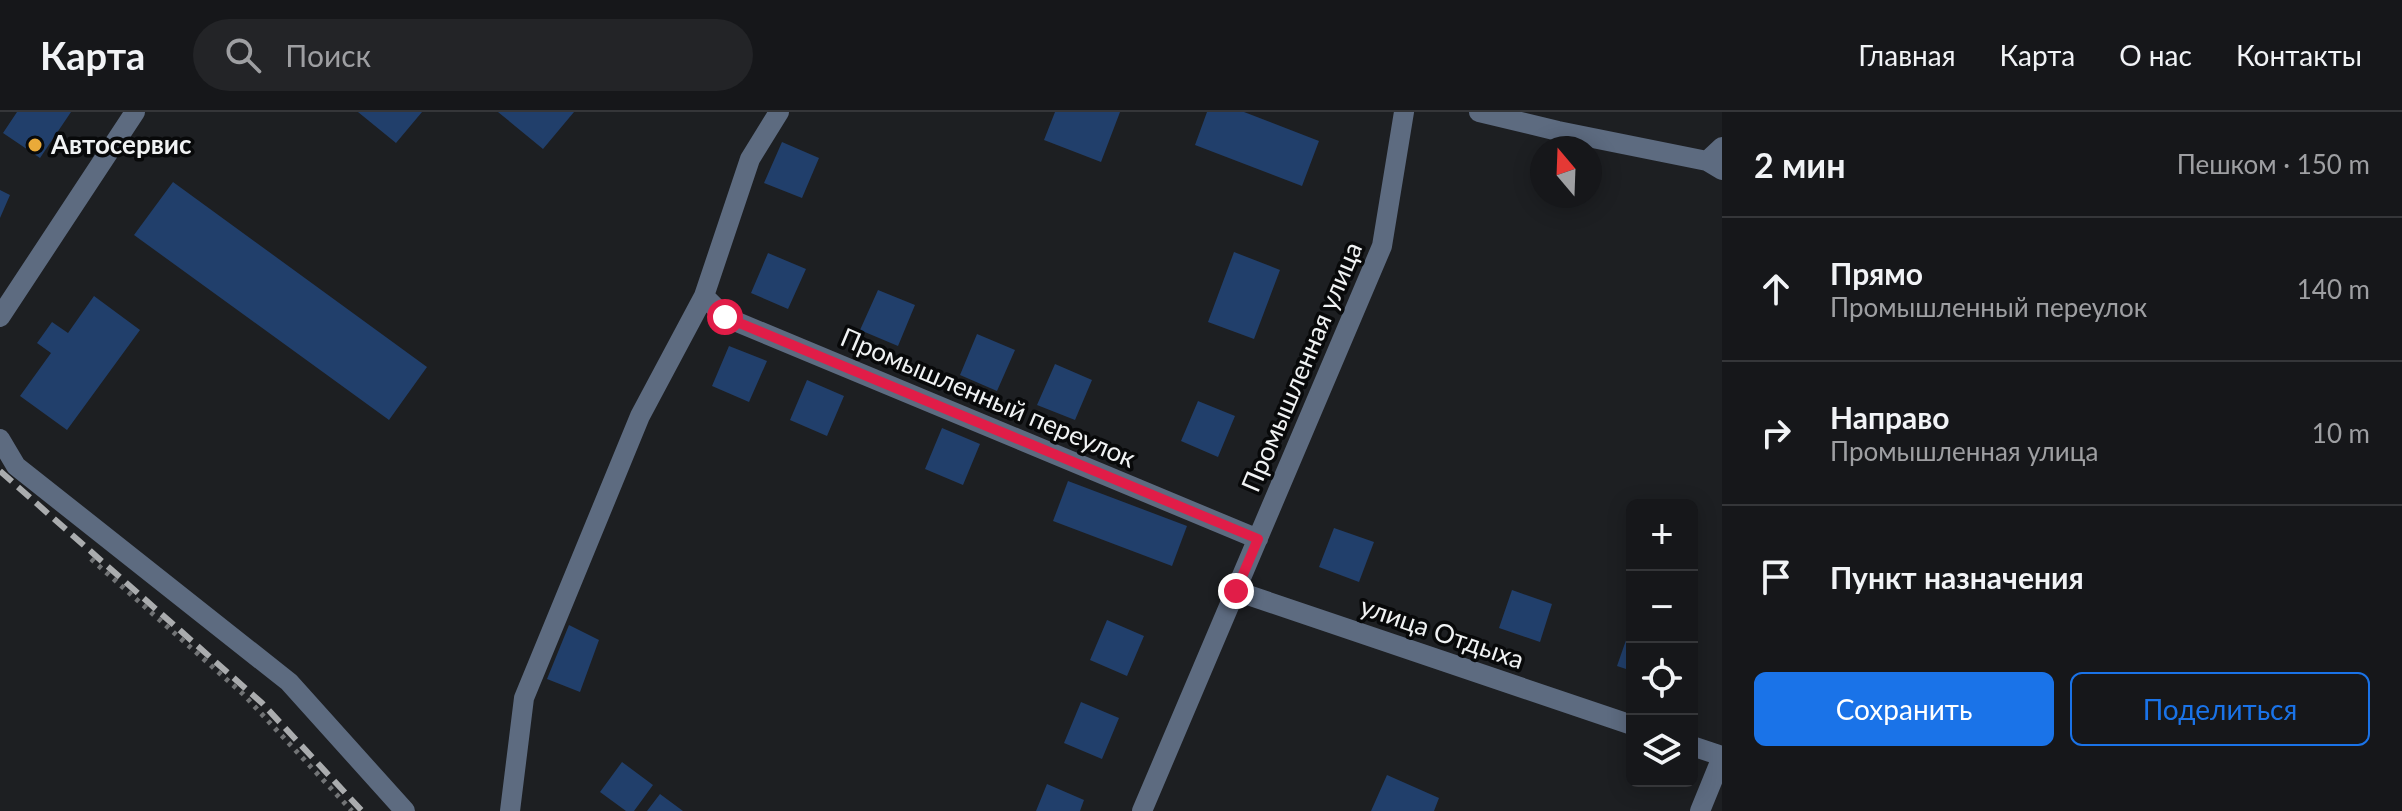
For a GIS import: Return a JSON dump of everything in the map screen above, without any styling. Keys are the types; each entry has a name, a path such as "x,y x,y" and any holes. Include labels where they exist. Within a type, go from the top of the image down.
{"street":[{"path":"0,317 135,112"},
{"path":"510,811 524,698 640,416 704,296 750,159 779,112"},
{"name":"Промышленная улица","path":"1142,811 1382,246 1404,112"},
{"path":"1479,112 1558,131 1717,159"},
{"name":"Промышленный переулок","path":"704,296 725,317 1258,539"},
{"path":"0,439 16,466 289,682 405,811"},
{"name":"улица Отдыха","path":"1236,591 1626,723"},
{"path":"1698,748 1722,756 1700,811"}],"path":[{"path":"84,553 243,694 352,811"}],"building":[{"name":"Автосервис","path":"17,112 71,112 40,158 3,133"},
{"path":"358,112 422,112 396,143"},
{"path":"498,112 574,112 543,149"},
{"path":"1055,112 1120,112 1101,162 1044,140"},
{"path":"1207,112 1244,112 1319,141 1302,186 1195,145"},
{"path":"782,142 819,158 802,198 764,183"},
{"path":"173,182 427,367 389,420 134,235"},
{"path":"0,190 10,195 0,218"},
{"path":"1234,252 1280,270 1254,339 1208,322"},
{"path":"768,253 806,269 788,309 751,293"},
{"path":"878,290 915,305 898,346 860,330"},
{"path":"94,296 140,330 67,430 20,396 51,353 37,343 52,322 68,333"},
{"path":"977,334 1015,350 997,391 960,375"},
{"path":"729,346 767,361 749,402 712,386"},
{"path":"1055,364 1092,380 1075,420 1037,405"},
{"path":"807,380 844,396 827,436 790,420"},
{"path":"1198,401 1235,416 1218,457 1181,441"},
{"path":"942,428 980,444 963,485 925,469"},
{"path":"1068,481 1187,526 1172,566 1053,521"},
{"path":"1334,528 1374,542 1359,582 1319,567"},
{"path":"1512,590 1552,604 1540,642 1499,628"},
{"path":"1107,620 1144,636 1127,676 1090,660"},
{"path":"569,625 599,640 580,692 547,679"},
{"path":"1626,640 1626,669 1617,666"},
{"path":"1081,702 1119,718 1102,759 1064,743"},
{"path":"622,762 653,785 634,811 626,811 600,792"},
{"path":"1387,775 1439,798 1434,811 1371,811"},
{"path":"1047,784 1084,800 1080,811 1036,811"},
{"path":"660,794 683,811 647,811"}],"railway":[{"path":"0,471 262,703 362,811"}],"place":[{"name":"Автосервис","path":"35,145"}],"route":[{"path":"725,317 1258,539 1236,591"}]}
